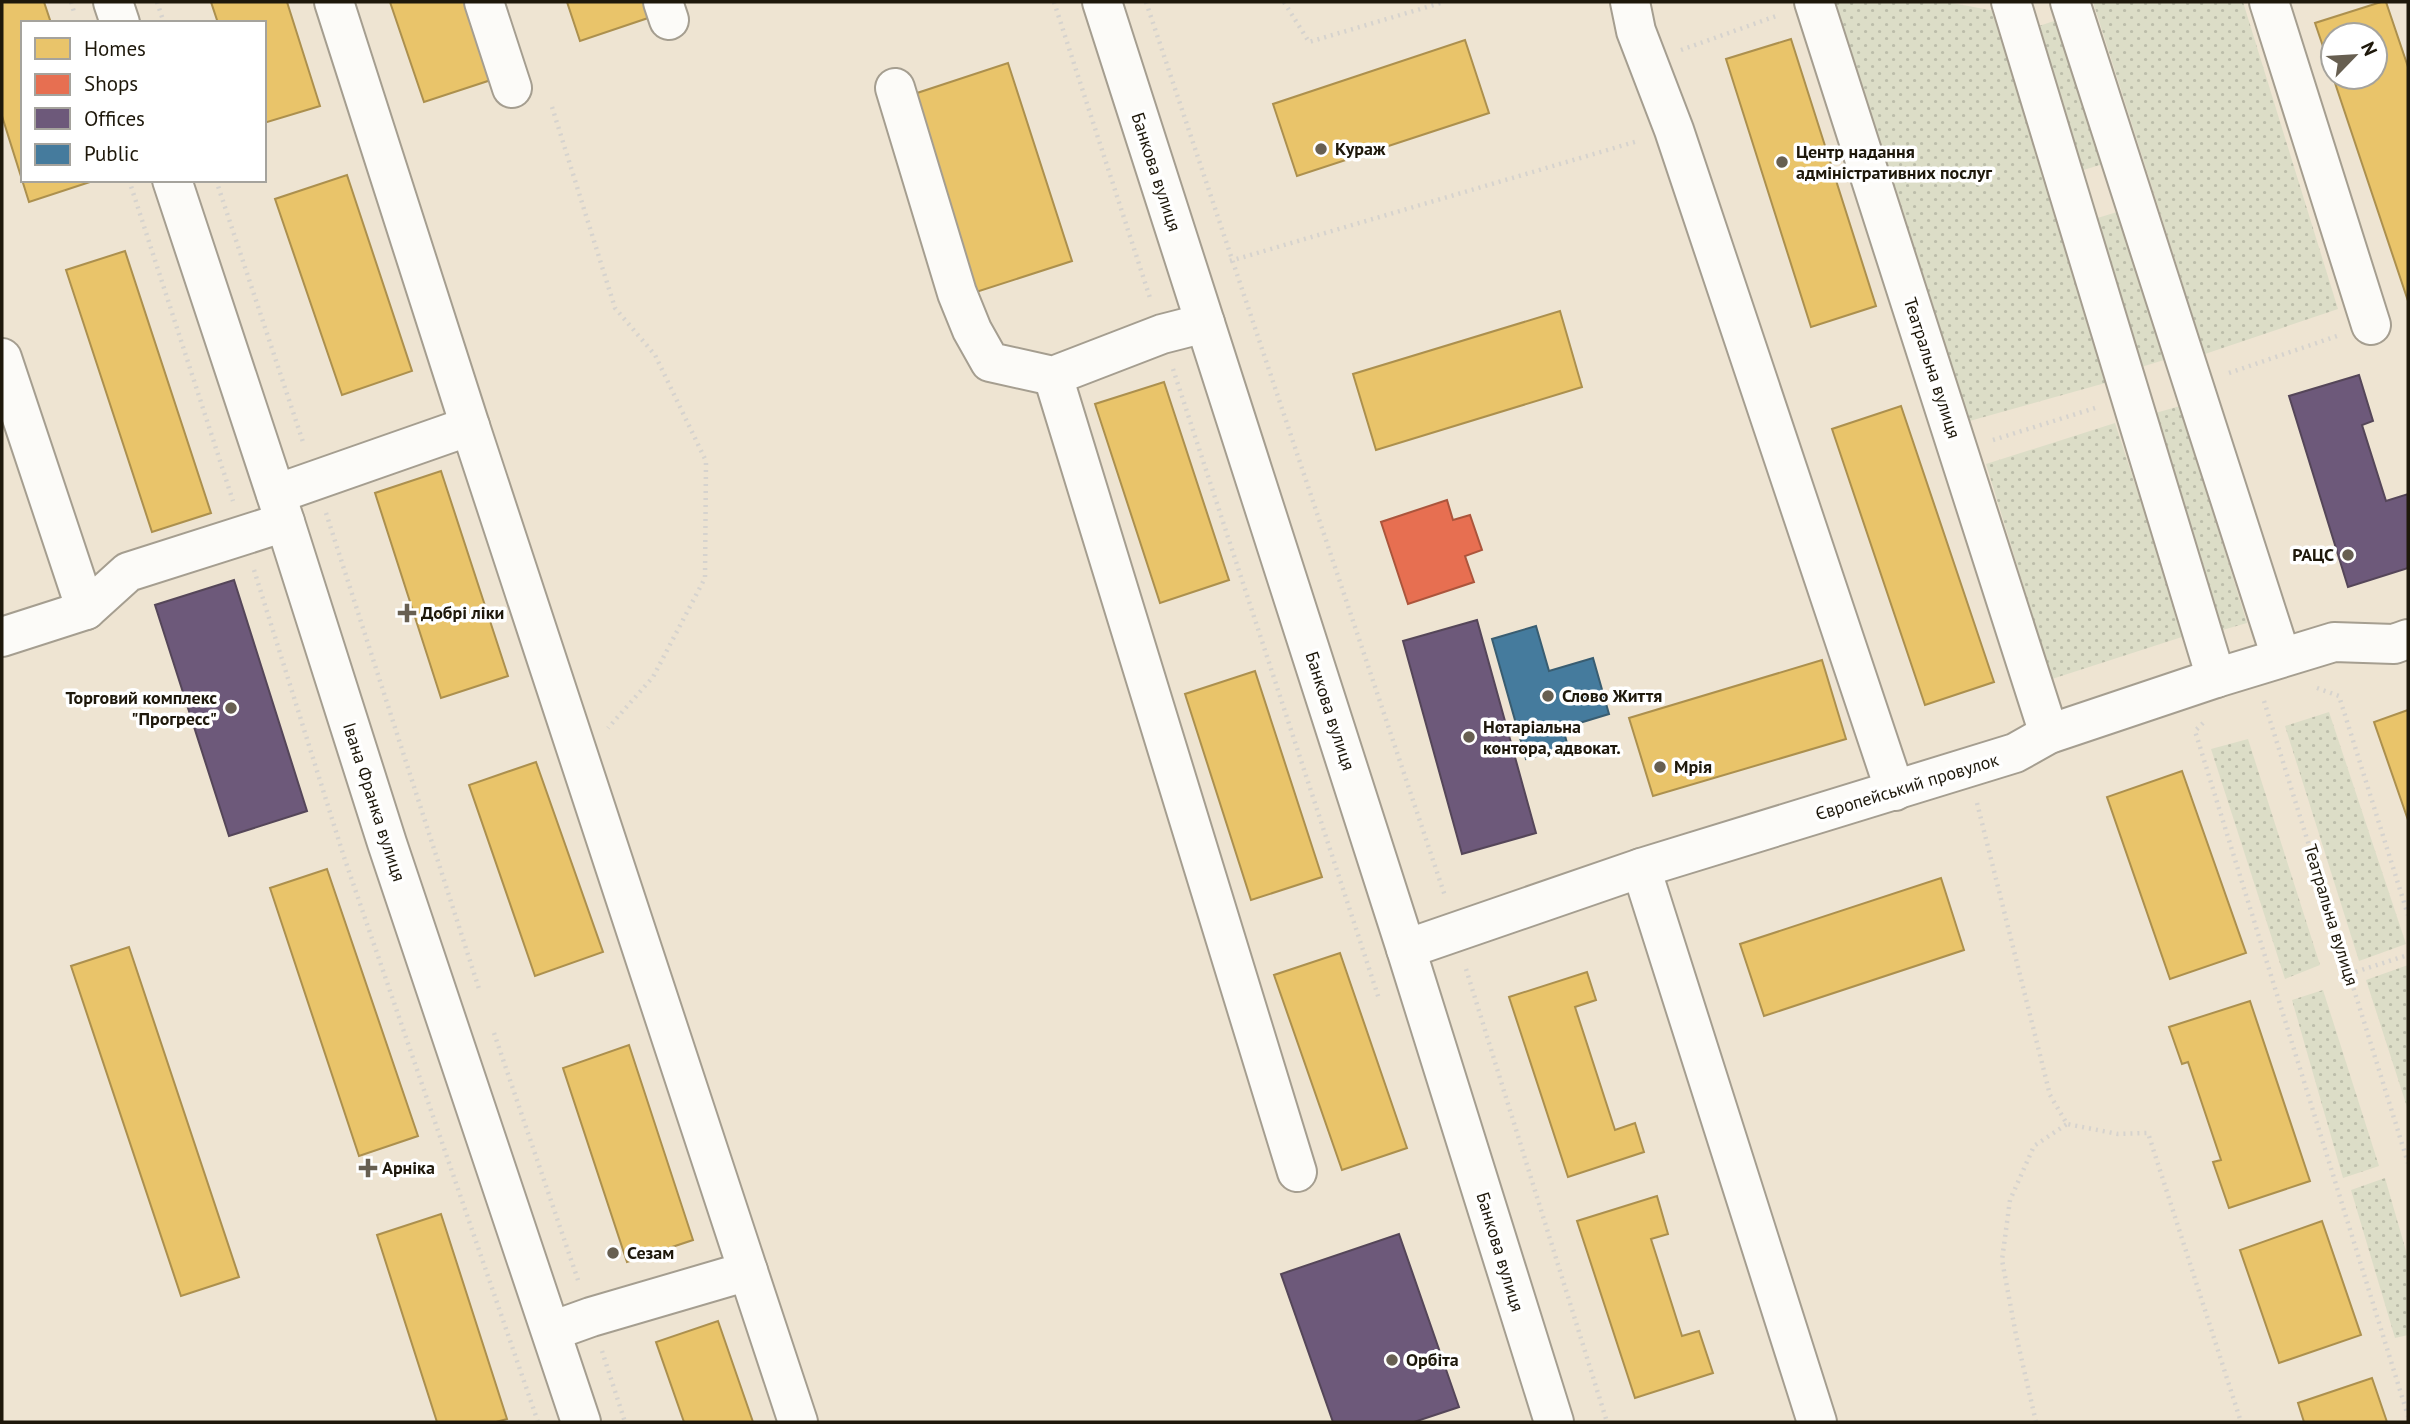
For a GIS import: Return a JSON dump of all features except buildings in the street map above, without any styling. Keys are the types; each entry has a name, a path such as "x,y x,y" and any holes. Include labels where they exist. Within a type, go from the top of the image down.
{"street":[{"path":"113,2 119,21"},
{"path":"334,2 470,426 798,1422"},
{"path":"484,2 512,88"},
{"name":"Банкова вулиця","path":"1102,2 1406,949 1554,1422"},
{"name":"Театральна вулиця","path":"1814,2 2049,734"},
{"path":"2011,2 2216,678"},
{"path":"2070,2 2193,385 2267,662"},
{"path":"2269,2 2371,325"},
{"path":"1633,16 1674,130 1895,791"},
{"path":"895,88 957,293 972,330 990,362 1053,376 1162,334 1205,323"},
{"name":"Івана Франка вулиця","path":"173,182 281,508 391,856 581,1422"},
{"path":"2,358 86,610"},
{"path":"1053,376 1297,1172"},
{"path":"2,637 86,610 128,572 243,535 316,481 470,426"},
{"name":"Європейський провулок","path":"1406,949 1642,868 2015,753 2049,734 2267,662 2334,642 2394,644 2408,639"},
{"path":"1642,868 1817,1422"},
{"path":"552,1331 748,1271"}],"path":[{"path":"157,2 163,21"},
{"path":"1054,2 1382,1008"},
{"path":"1146,2 1443,887 1607,1422"},
{"path":"1284,2 1308,42 1444,2"},
{"path":"1633,16 1669,54 1814,2"},
{"path":"552,107 615,308 655,355 706,461 705,578 653,677 580,760"},
{"path":"1189,273 1674,130"},
{"path":"130,182 344,857 538,1422"},
{"path":"217,182 480,992"},
{"path":"2193,385 2371,325"},
{"path":"1959,450 2131,397"},
{"name":"Театральна вулиця","path":"2267,662 2349,974 2408,1163"},
{"path":"2314,687 2339,696 2408,915"},
{"path":"2204,722 2195,731 2408,1416"},
{"path":"1968,768 2050,1095 2067,1124"},
{"path":"2349,974 2408,955"},
{"path":"493,1032 625,1422"},
{"path":"2036,1422 2015,1335 2002,1260 2010,1200 2035,1146 2067,1124 2118,1134 2148,1133 2241,1422"}],"green space":[{"path":"1833,2 1947,2 1995,11 2109,382 1966,422"},
{"path":"2093,2 2243,2 2338,309 2205,354"},
{"path":"2060,19 2103,164 2077,172 2033,28"},
{"path":"2117,212 2164,360 2138,368 2091,220"},
{"path":"2180,406 2247,623 2219,631 2152,414"},
{"path":"2115,423 2185,636 2052,679 1986,464"},
{"path":"2329,712 2406,944 2359,961 2285,726"},
{"path":"2248,739 2320,965 2285,979 2211,749"},
{"path":"2408,965 2408,1110 2366,980"},
{"path":"2323,990 2379,1166 2343,1178 2292,1000"},
{"path":"2385,1178 2408,1258 2408,1335 2395,1338 2351,1190"}],"place":[{"name":"Кураж","path":"1321,149"},
{"name":"Центр надання адміністративних послуг","path":"1782,162"},
{"name":"РАЦС","path":"2348,555"},
{"name":"Добрі ліки","path":"407,613"},
{"name":"Слово Життя","path":"1548,696"},
{"name":"Торговий комплекс \"Прогресс\"","path":"231,708"},
{"name":"Нотаріальна контора, адвокат.","path":"1469,737"},
{"name":"Мрія","path":"1660,767"},
{"name":"Арніка","path":"368,1168"},
{"name":"Сезам","path":"613,1253"},
{"name":"Орбіта","path":"1392,1360"}]}
